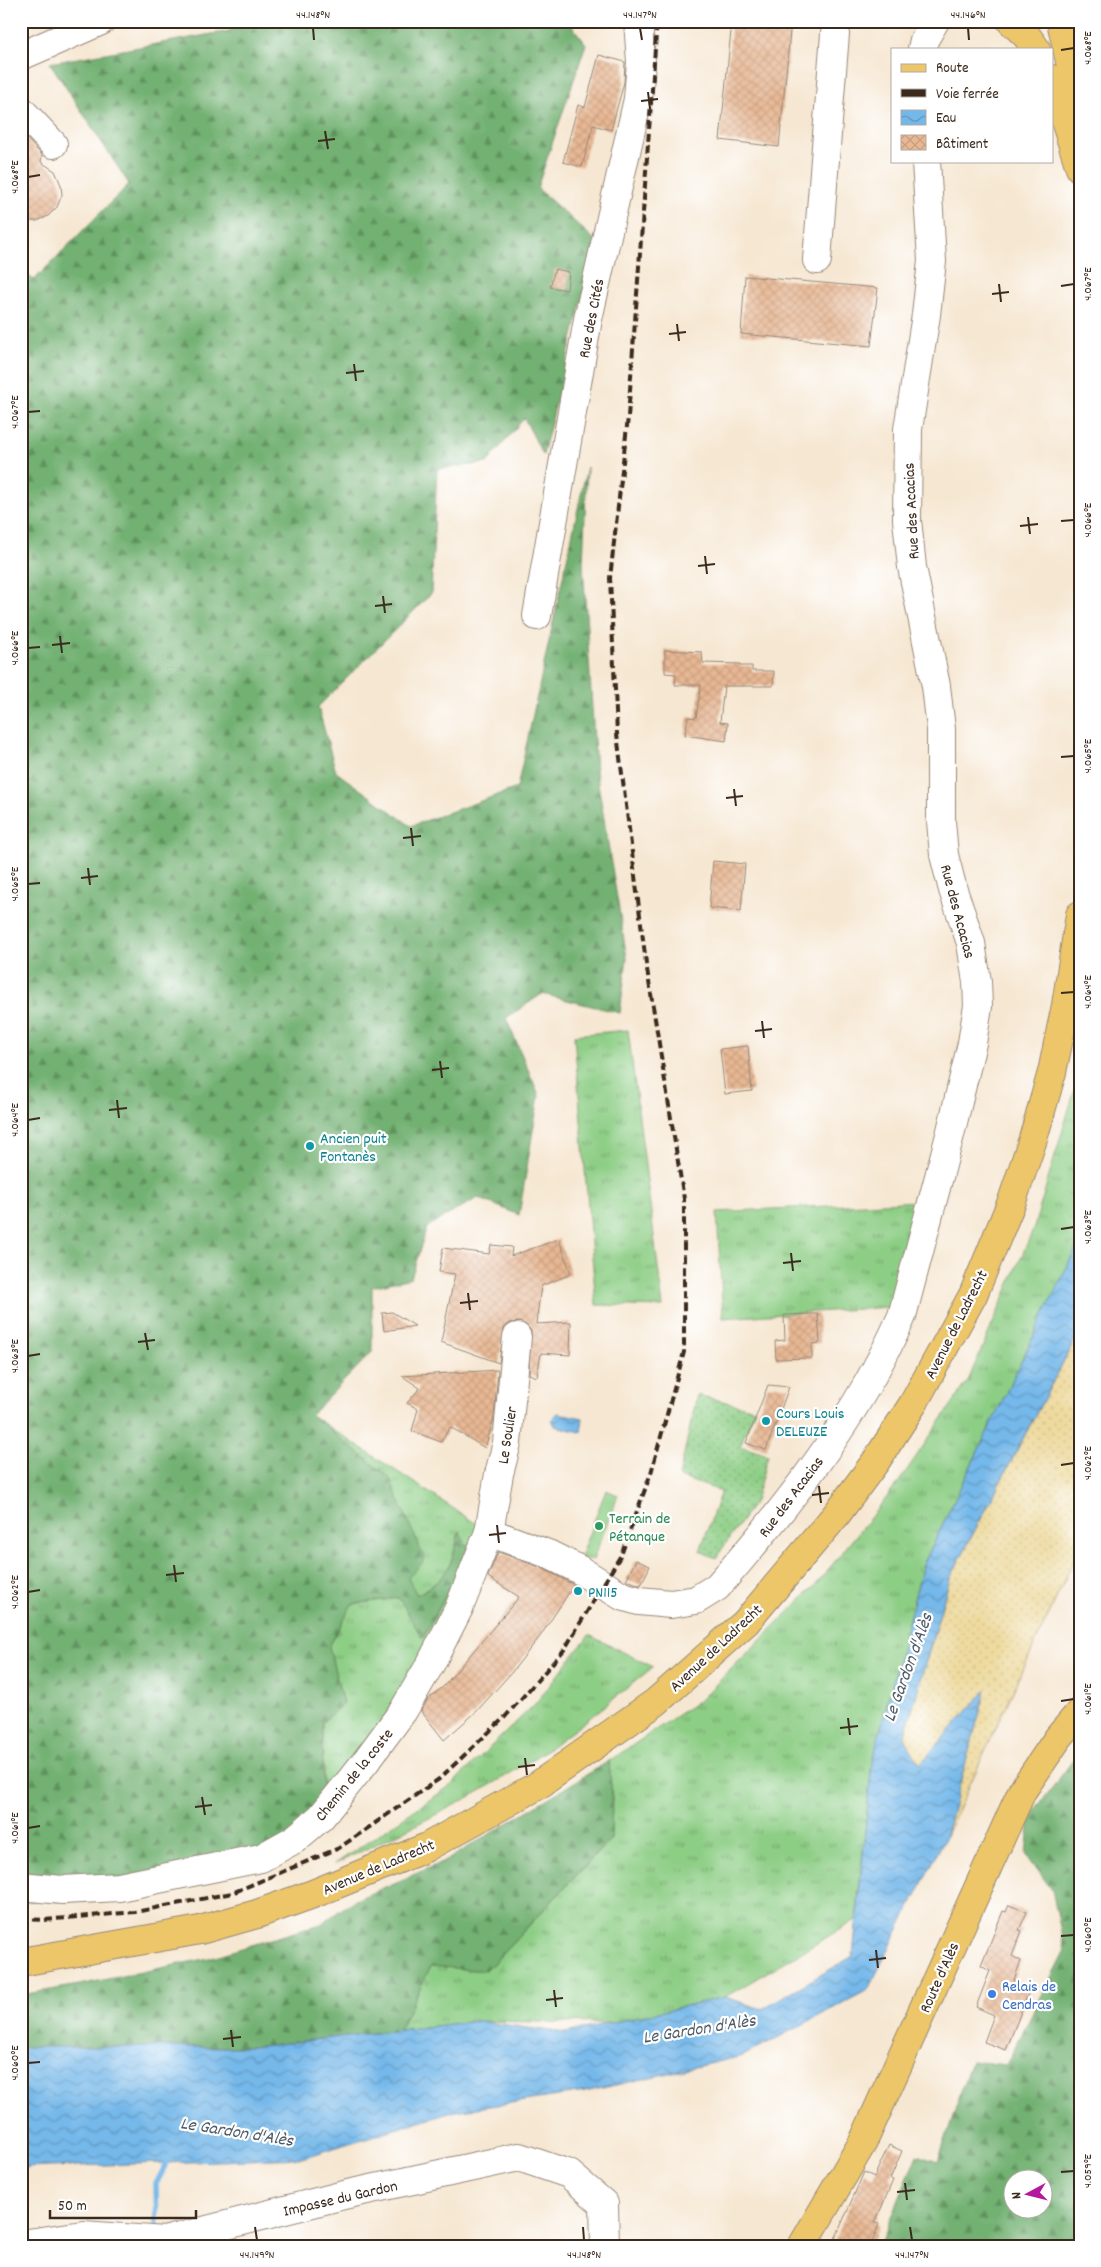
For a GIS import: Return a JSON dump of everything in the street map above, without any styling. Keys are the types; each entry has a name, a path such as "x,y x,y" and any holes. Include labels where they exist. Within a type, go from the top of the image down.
{"main road":[{"path":"1011,21 1022,30 1035,48"},
{"path":"1061,21 1080,108"},
{"path":"1054,85 1080,168"},
{"name":"Avenue de Ladrecht","path":"21,1962 200,1930 257,1914 313,1894 425,1848 537,1786 656,1702 746,1622 830,1523 876,1461 913,1404 973,1295 1012,1201 1052,1072 1066,1004 1080,915"},
{"name":"Route d'Alès","path":"802,2246 863,2142 1022,1791 1058,1738 1080,1712"}],"street":[{"path":"21,56 101,21"},
{"name":"Rue des Cités","path":"537,616 588,319 638,99 641,62 638,21"},
{"path":"817,260 836,21"},
{"path":"922,48 933,22"},
{"path":"21,110 53,144"},
{"name":"Rue des Acacias","path":"489,1532 548,1554 578,1569 622,1596 639,1602 671,1604 696,1600 717,1588 812,1470 853,1407 890,1344 902,1316 972,1043 978,1006 977,982 971,943 953,890 944,855 941,821 940,729 936,686 912,567 907,520 908,429 926,315 932,261 926,162"},
{"name":"Le Soulier","path":"489,1532 499,1474 507,1443 517,1337"},
{"name":"Chemin de la coste","path":"21,1886 62,1890 119,1887 261,1858 295,1839 321,1816 366,1761 403,1711 431,1663 459,1608 489,1532"},
{"name":"Impasse du Gardon","path":"21,2244 83,2235 164,2241 348,2194 519,2157 569,2174 604,2204 605,2246"}],"green space":[{"path":"243,21 568,21 586,44 537,188 595,240 543,455 524,418 487,463 437,469 431,594 318,707 336,772 411,826 517,788 587,467 583,564 596,771 627,958 620,1013 542,994 506,1018 539,1095 519,1215 478,1198 427,1227 411,1278 372,1287 372,1352 311,1415 389,1477 425,1560 408,1578 417,1595 443,1576 451,1562 459,1531 470,1552 422,1638 399,1598 352,1604 329,1647 343,1704 322,1722 324,1832 285,1855 129,1900 21,1901 21,267 34,280 129,184 50,63 229,31"},
{"path":"628,1030 663,1307 596,1305 574,1035"},
{"path":"1080,1072 1080,1240 923,1565 872,1762 856,1920 725,1997 610,2023 477,2021 399,2030 431,1965 486,1971 611,1839 612,1799 609,1761 700,1700 815,1586 896,1486 968,1381 1033,1230"},
{"path":"919,1201 890,1307 723,1318 717,1212"},
{"path":"697,1395 755,1409 740,1446 768,1455 755,1501 716,1558 700,1551 721,1491 679,1477"},
{"path":"311,1415 489,1532 324,1832 322,1722 343,1704 329,1647 352,1604 399,1598 423,1638 470,1552 459,1531 451,1563 437,1581 417,1595"},
{"name":"Terrain de Pétanque","path":"606,1490 618,1495 593,1560 580,1557"},
{"path":"589,1635 653,1667 576,1728 505,1777 433,1816 335,1864 450,1786 535,1704"},
{"path":"1080,1751 1080,2246 880,2246 917,2155 938,2162 971,2061 1006,2065 1065,1950 1052,1890 1026,1854 1030,1817"},
{"path":"609,1761 612,1799 611,1838 486,1971 431,1966 399,2030 252,2047 21,2047 21,1995 209,1958 321,1924 353,1901 447,1860"}],"sand":[{"path":"1080,1330 1080,1547 945,1838 921,1789 904,1738 950,1578"}],"water":[{"name":"Le Gardon d'Alès","path":"1080,1240 1080,1330 950,1578 904,1738 920,1764 986,1690 945,1838 868,1990 743,2056 585,2092 449,2112 302,2158 21,2168 21,2047 252,2047 477,2021 566,2033 725,1997 762,2009 853,1956 872,1762 923,1565"},
{"path":"558,1413 583,1418 581,1432 555,1426 552,1419"}],"building":[{"path":"732,21 791,21 779,147 720,140"},
{"path":"599,55 625,62 624,82 611,130 593,125 582,167 563,162 578,105 585,107"},
{"path":"21,133 42,155 41,162 55,171 61,185 62,195 57,207 48,216 37,221 21,221"},
{"path":"555,269 569,272 567,290 550,287"},
{"path":"745,276 878,288 871,346 741,334"},
{"path":"665,650 702,652 703,663 740,664 740,666 752,666 752,671 774,671 773,686 724,686 720,722 728,723 726,741 685,735 688,717 696,718 701,685 675,685 676,674 665,673"},
{"path":"713,861 745,864 741,911 709,908"},
{"path":"748,1046 752,1091 725,1094 720,1049"},
{"path":"559,1239 571,1274 541,1286 536,1324 571,1322 570,1355 541,1353 537,1377 529,1374 531,1331 526,1325 519,1322 510,1323 504,1328 499,1363 441,1342 455,1274 439,1272 443,1248 489,1254 491,1245 512,1247 511,1256"},
{"path":"392,1312 415,1326 384,1331 382,1313"},
{"path":"818,1314 820,1343 812,1344 812,1358 776,1359 775,1341 785,1340 784,1315"},
{"path":"498,1370 494,1418 485,1448 450,1427 441,1442 412,1431 418,1409 407,1403 420,1388 402,1376"},
{"name":"Cours Louis DELEUZE","path":"768,1385 789,1387 766,1450 746,1443"},
{"path":"498,1552 542,1568 574,1585 541,1635 512,1672 476,1712 444,1740 421,1711 428,1699 444,1686 519,1597 488,1577"},
{"path":"636,1560 650,1566 641,1585 626,1580"},
{"path":"1009,1905 1027,1912 1019,1930 1022,1931 1012,1956 1021,1961 1013,1982 1030,1989 1006,2050 984,2042 994,2015 976,2007 990,1971 981,1966 1003,1911 1006,1912"},
{"path":"889,2145 902,2151 890,2179 893,2180 875,2223 879,2224 871,2246 832,2246 864,2172 874,2177"}],"waterway":[{"path":"157,2234 156,2184 170,2157"}],"railway":[{"path":"21,1919 44,1920 135,1912 232,1893 339,1848 439,1779 505,1717 564,1650 621,1555 651,1473 684,1352 684,1199 646,963 617,734 610,578 628,417 657,21"}],"place":[{"name":"Ancien puit Fontanès","path":"310,1146"},
{"name":"Cours Louis DELEUZE","path":"766,1421"},
{"name":"Terrain de Pétanque","path":"599,1526"},
{"name":"PN115","path":"578,1591"},
{"name":"Relais de Cendras","path":"992,1994"}]}
